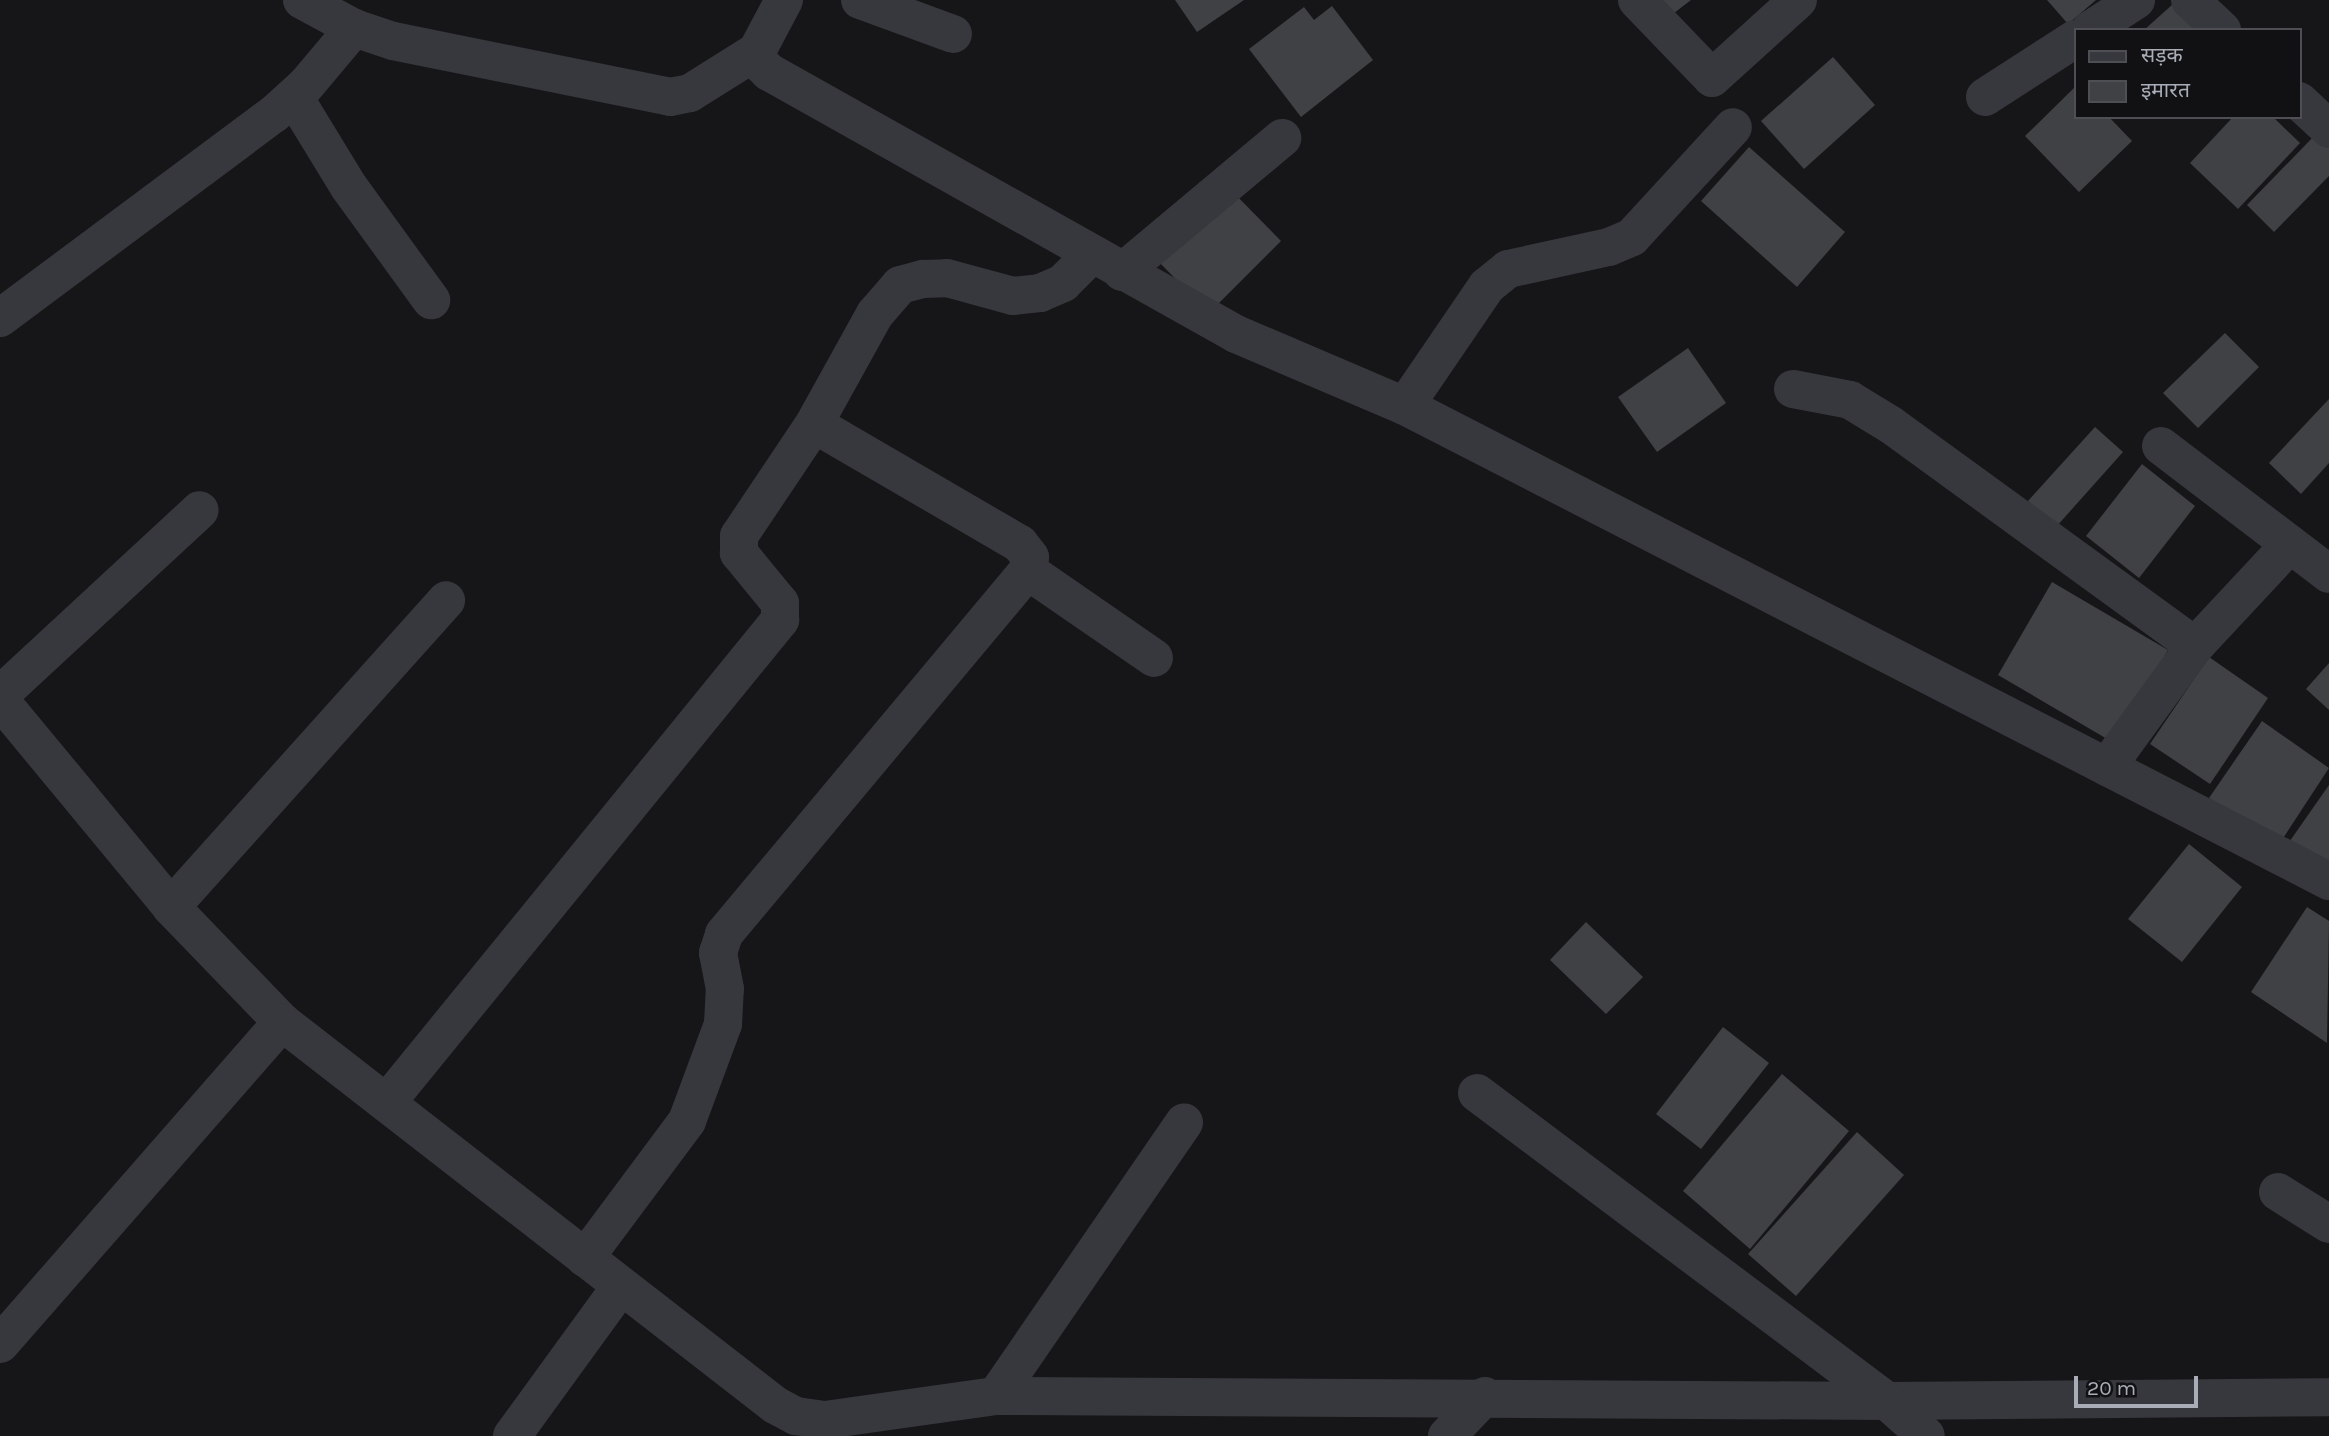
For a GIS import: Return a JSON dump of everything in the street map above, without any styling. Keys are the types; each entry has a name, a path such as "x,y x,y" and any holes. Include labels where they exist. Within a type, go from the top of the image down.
{"street":[{"path":"302,0 354,28 393,40 670,97 690,93 757,51 784,0"},
{"path":"860,0 953,34"},
{"path":"1637,0 1712,78 1798,0"},
{"path":"2093,28 2136,0"},
{"path":"2190,0 2220,28"},
{"path":"0,318 294,97 354,28"},
{"path":"1985,97 2074,40"},
{"path":"757,51 758,61 769,72 1236,334 1405,406 2329,881"},
{"path":"294,97 349,187 431,300"},
{"path":"2301,104 2329,129"},
{"path":"1405,406 1487,286 1508,269 1609,247 1632,237 1733,127"},
{"path":"388,1101 780,620 782,608 743,561 737,545 744,525 814,424 875,314 900,285 947,278 1013,296 1040,293 1107,264 1282,138"},
{"path":"1793,389 1850,400 1891,425 2195,646"},
{"path":"585,1258 687,1121 723,1024 725,989 718,953 724,934 1028,571 1030,556 1020,544 814,424"},
{"path":"2161,446 2329,574"},
{"path":"200,510 0,697 171,907 282,1022 388,1101 621,1286 788,1426 996,1396 1485,1396 1887,1401 2329,1397"},
{"path":"2107,767 2195,646 2290,544"},
{"path":"1028,571 1154,658"},
{"path":"171,907 446,600"},
{"path":"0,1344 282,1022"},
{"path":"1477,1093 1887,1401 1926,1436"},
{"path":"996,1396 1184,1122"},
{"path":"2278,1192 2329,1224"},
{"path":"512,1436 621,1286"},
{"path":"1447,1436 1485,1396"}],"building":[{"path":"1175,0 1244,0 1197,32"},
{"path":"1651,0 1691,0 1665,20"},
{"path":"2047,0 2096,0 2068,24"},
{"path":"2173,4 2194,28 2146,28"},
{"path":"1332,6 1373,60 1301,117 1249,49 1304,7 1314,20"},
{"path":"1833,57 1875,105 1804,169 1761,121"},
{"path":"2074,88 2074,119 2111,119 2132,141 2079,192 2025,136"},
{"path":"2231,119 2275,119 2300,143 2238,209 2190,163"},
{"path":"2317,133 2329,145 2329,176 2274,232 2247,205"},
{"path":"1749,147 1845,232 1797,287 1701,201"},
{"path":"1230,189 1281,241 1209,313 1158,261"},
{"path":"2225,333 2259,367 2198,428 2163,393"},
{"path":"1688,348 1726,403 1657,452 1618,397"},
{"path":"2329,399 2329,463 2301,494 2269,463"},
{"path":"2095,427 2123,452 2056,527 2028,501"},
{"path":"2142,464 2195,506 2139,578 2086,536"},
{"path":"2052,582 2168,650 2114,743 1998,675"},
{"path":"2209,657 2268,698 2210,784 2150,744"},
{"path":"2329,663 2329,710 2306,689"},
{"path":"2262,721 2329,768 2278,846 2209,798"},
{"path":"2329,785 2329,878 2285,848"},
{"path":"2189,844 2242,887 2182,962 2128,919"},
{"path":"2307,907 2329,921 2327,1043 2251,992"},
{"path":"1586,922 1643,977 1606,1014 1550,960"},
{"path":"1723,1027 1769,1063 1701,1149 1656,1114"},
{"path":"1782,1074 1849,1131 1750,1249 1683,1191"},
{"path":"1857,1132 1904,1175 1796,1296 1748,1254"}]}
